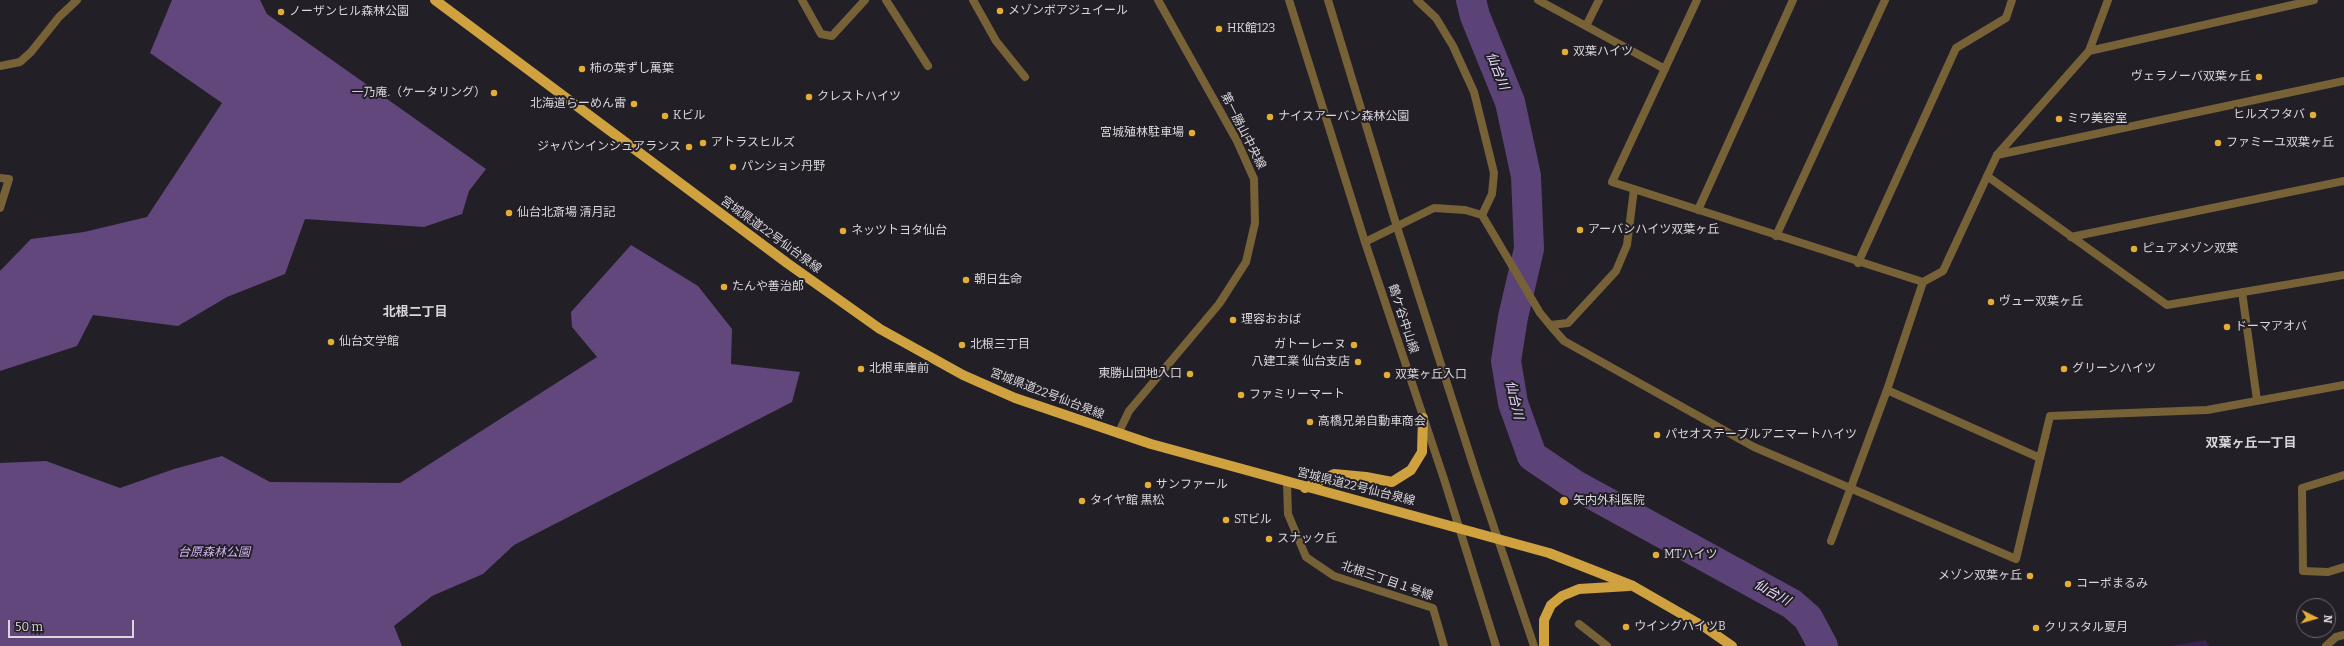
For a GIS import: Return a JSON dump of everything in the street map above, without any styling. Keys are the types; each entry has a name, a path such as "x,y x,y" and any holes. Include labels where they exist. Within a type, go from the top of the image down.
{"main road":[{"name":"宮城県道22号仙台泉線","path":"435,0 667,175 880,329 970,378 1015,398 1118,434 1305,488 1459,527 1550,553 1633,586 1688,617 1732,646"},
{"path":"1305,488 1334,474 1366,477 1392,482 1411,470 1422,452 1423,418"},
{"path":"1544,646 1544,620 1551,605 1562,596 1579,589 1633,586"}],"street":[{"path":"0,66 20,62 31,52 59,17 77,0"},
{"path":"802,0 821,34 832,36 865,0"},
{"path":"886,0 928,66"},
{"path":"973,0 996,42 1025,77"},
{"name":"第一勝山中央線","path":"1118,434 1129,411 1219,304 1246,262 1255,223 1254,179 1237,141 1158,0"},
{"name":"鶴ケ谷中山線","path":"1289,0 1365,242 1459,527 1496,646"},
{"path":"1328,0 1397,227 1497,538 1534,646"},
{"path":"1417,0 1436,18 1453,46 1474,92 1494,173 1492,194 1482,216"},
{"path":"1538,0 1665,69"},
{"path":"1586,26 1599,0"},
{"path":"1697,0 1612,182 1858,263 1923,282"},
{"path":"1698,210 1793,0"},
{"path":"1776,236 1885,0"},
{"path":"1858,263 1956,48 2006,18 2012,0"},
{"path":"1831,541 1887,390 1923,282 1943,271 1997,155 2089,51 2108,0"},
{"path":"2089,51 2314,0"},
{"path":"1997,155 2344,81"},
{"path":"1987,176 2167,305 2344,275"},
{"path":"0,178 8,179 0,208"},
{"path":"2071,237 2344,181"},
{"path":"1550,325 1568,323 1616,271 1627,245 1634,189"},
{"path":"1365,242 1434,208 1465,210 1482,216 1540,313 1564,341 1754,447 2016,559 2050,416 2207,410 2344,385"},
{"path":"2242,292 2257,400"},
{"path":"1887,390 2040,458"},
{"path":"2344,475 2302,488 2303,571 2328,572 2344,567"},
{"name":"北根三丁目１号線","path":"1287,483 1288,514 1306,558 1334,576 1433,608 1444,646"},
{"path":"1579,624 1607,646"},
{"path":"2326,646 2336,637 2344,635"}],"shaded area":[{"path":"2206,640 2209,646 2170,646"}],"green space":[{"path":"172,0 260,0 267,14 486,169 469,191 462,214 424,227 305,219 285,274 227,297 178,326 93,315 77,346 0,371 0,271 31,239 84,232 147,217 222,103 150,53"},
{"name":"台原森林公園","path":"631,245 698,286 732,329 731,364 800,372 792,402 514,545 483,574 432,596 394,626 402,646 0,646 0,463 46,461 120,488 174,469 222,456 270,482 400,483 597,357 572,327 571,312"}],"waterway":[{"name":"仙台川","path":"1471,0 1475,16 1510,102 1526,176 1529,249 1513,317 1506,361 1513,403 1532,456 1575,485 1792,604 1808,618 1823,646"}],"place":[{"name":"メゾンボアジュイール","path":"1000,11"},
{"name":"ノーザンヒル森林公園","path":"281,12"},
{"name":"HK館123","path":"1219,29"},
{"name":"双葉ハイツ","path":"1565,52"},
{"name":"柿の葉ずし萬葉","path":"582,69"},
{"name":"ヴェラノーバ双葉ヶ丘","path":"2259,77"},
{"name":"一乃庵.（ケータリング）","path":"494,93"},
{"name":"クレストハイツ","path":"809,97"},
{"name":"北海道らーめん雷","path":"634,104"},
{"name":"ヒルズフタバ","path":"2313,115"},
{"name":"Kビル","path":"665,116"},
{"name":"ナイスアーバン森林公園","path":"1270,117"},
{"name":"ミワ美容室","path":"2059,119"},
{"name":"宮城殖林駐車場","path":"1192,133"},
{"name":"アトラスヒルズ","path":"703,143"},
{"name":"ファミーユ双葉ヶ丘","path":"2218,143"},
{"name":"ジャパンインシュアランス","path":"689,147"},
{"name":"パンション丹野","path":"733,167"},
{"name":"仙台北斎場 清月記","path":"509,213"},
{"name":"アーバンハイツ双葉ヶ丘","path":"1580,230"},
{"name":"ネッツトヨタ仙台","path":"843,231"},
{"name":"ピュアメゾン双葉","path":"2134,249"},
{"name":"朝日生命","path":"966,280"},
{"name":"たんや善治郎","path":"724,287"},
{"name":"ヴュー双葉ヶ丘","path":"1991,302"},
{"name":"理容おおば","path":"1233,320"},
{"name":"ドーマアオバ","path":"2227,327"},
{"name":"仙台文学館","path":"331,342"},
{"name":"北根三丁目","path":"962,345"},
{"name":"ガトーレーヌ","path":"1354,345"},
{"name":"八建工業 仙台支店","path":"1358,362"},
{"name":"北根車庫前","path":"861,369"},
{"name":"グリーンハイツ","path":"2064,369"},
{"name":"東勝山団地入口","path":"1190,374"},
{"name":"双葉ヶ丘入口","path":"1387,375"},
{"name":"ファミリーマート","path":"1241,395"},
{"name":"高橋兄弟自動車商会","path":"1310,422"},
{"name":"パセオステーブルアニマートハイツ","path":"1657,435"},
{"name":"サンファール","path":"1148,485"},
{"name":"タイヤ館 黒松","path":"1082,501"},
{"name":"矢内外科医院","path":"1564,501"},
{"name":"STビル","path":"1226,520"},
{"name":"スナック丘","path":"1269,539"},
{"name":"MTハイツ","path":"1656,555"},
{"name":"メゾン双葉ヶ丘","path":"2030,576"},
{"name":"コーポまるみ","path":"2068,584"},
{"name":"ウイングハイツB","path":"1626,627"},
{"name":"クリスタル夏月","path":"2036,628"}],"district":[{"name":"北根二丁目","path":"415,312"},
{"name":"双葉ヶ丘一丁目","path":"2251,443"}]}
